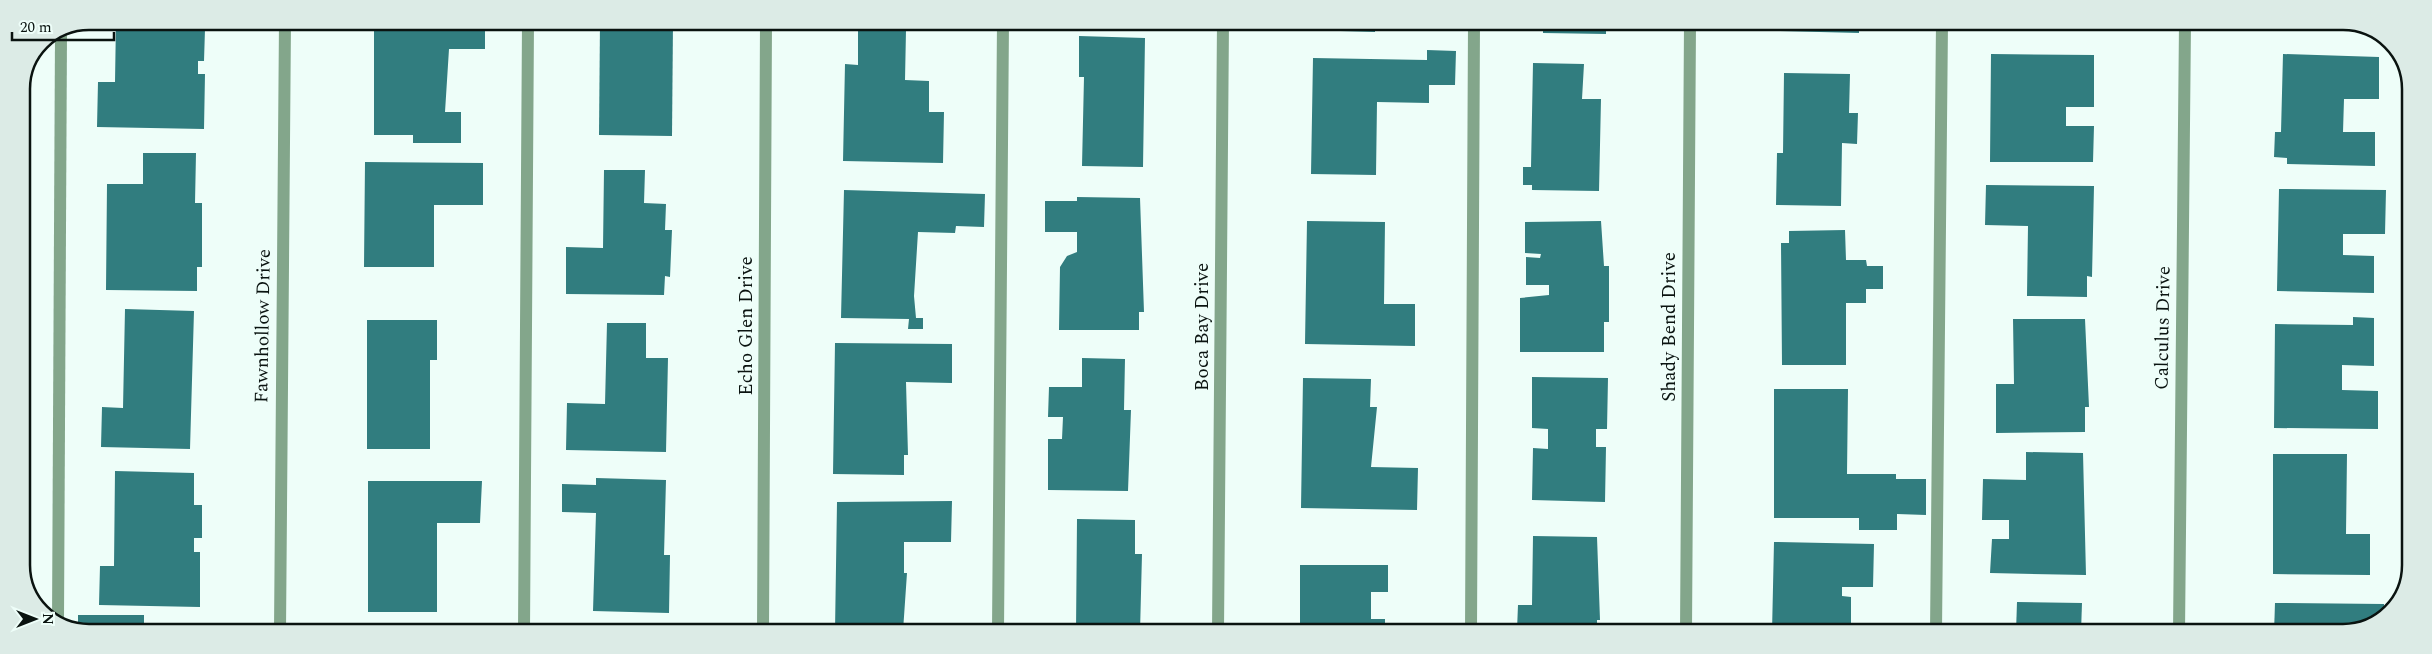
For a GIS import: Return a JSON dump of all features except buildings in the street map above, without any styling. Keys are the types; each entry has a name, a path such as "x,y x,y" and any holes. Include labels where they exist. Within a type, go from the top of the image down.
{"street":[{"name":"Fawnhollow Drive","path":"280,624 285,30"},
{"path":"524,624 528,30"},
{"name":"Echo Glen Drive","path":"763,624 766,30"},
{"path":"998,624 1003,30"},
{"name":"Boca Bay Drive","path":"1218,624 1223,30"},
{"path":"1471,624 1474,30"},
{"name":"Shady Bend Drive","path":"1686,624 1690,30"},
{"path":"1936,624 1942,30"},
{"name":"Calculus Drive","path":"2179,624 2185,30"},
{"path":"58,594 60,38"}]}
